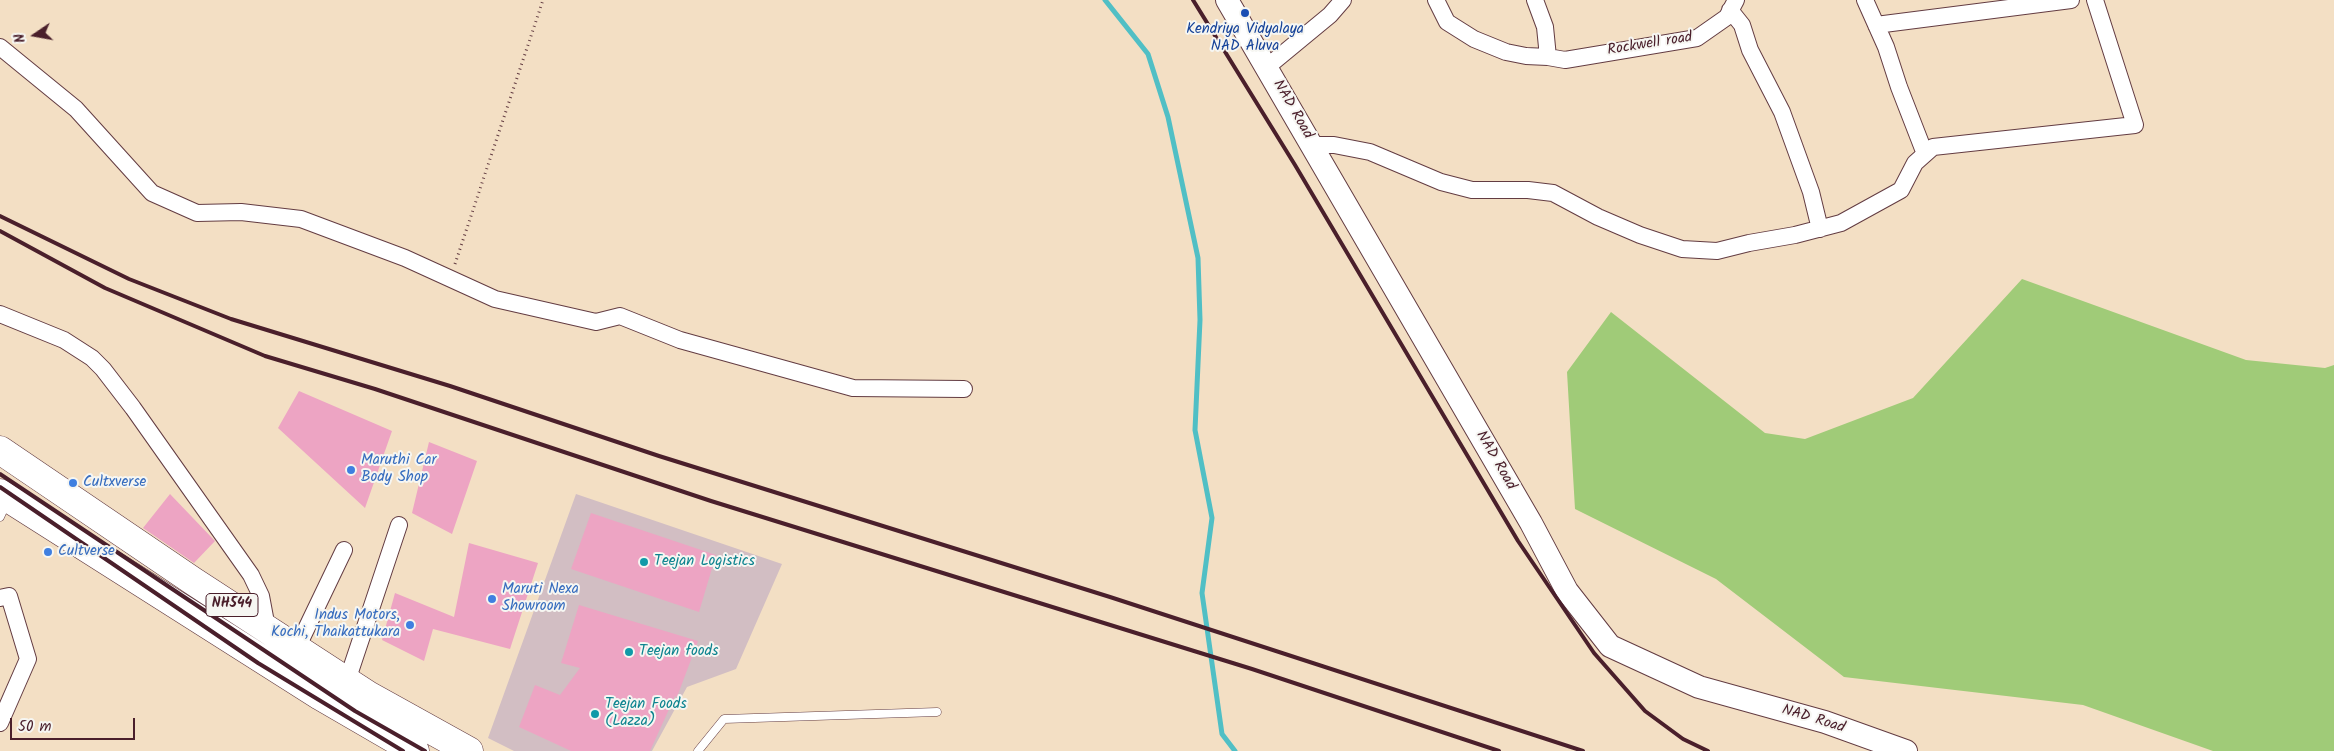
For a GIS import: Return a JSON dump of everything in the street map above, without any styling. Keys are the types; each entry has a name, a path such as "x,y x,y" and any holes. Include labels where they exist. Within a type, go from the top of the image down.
{"highway":[{"name":"NH544","path":"0,450 185,575 348,681 469,751"},
{"name":"NH544","path":"3,503 320,696 415,751"}],"street":[{"name":"NAD Road","path":"1227,0 1531,523 1567,590 1610,646 1699,687 1825,722 1906,751"},
{"path":"1267,67 1330,15 1343,0"},
{"name":"Rockwell road","path":"1436,0 1447,22 1474,39 1506,52 1566,60 1697,38 1727,17 1733,5"},
{"path":"1535,0 1545,27 1548,57"},
{"path":"1864,0 1886,47 1925,154"},
{"path":"1876,25 2071,0"},
{"path":"1312,145 1334,145 1370,152 1441,182 1472,190 1528,190 1553,194 1598,217 1682,249 1717,251 1841,223 1901,190 1915,162 1933,147 1974,141 2050,135 2135,125 2095,0"},
{"path":"1733,5 1750,50 1782,112 1811,192 1820,229"},
{"path":"0,47 76,109 152,193 197,212 241,212 301,219 406,258 495,299 596,322 620,316 680,340 853,388 964,389"},
{"path":"0,314 64,340 92,358 103,369 242,561 258,588 267,628"},
{"path":"348,681 399,525"},
{"path":"297,648 344,550"},
{"path":"0,598 8,596 28,659 0,723"}],"lane":[{"path":"698,751 724,720 936,712"}],"path":[{"path":"450,278 543,0"}],"shaded area":[{"path":"576,494 782,564 736,669 687,687 652,751 514,751 488,738"}],"green space":[{"path":"2022,279 2246,360 2325,368 2334,365 2334,751 2213,751 2083,705 1844,677 1716,579 1575,509 1567,372 1611,312 1765,433 1805,439 1913,398"}],"building":[{"name":"Maruthi Car Body Shop","path":"299,391 392,431 365,508 278,428"},
{"path":"429,442 477,461 452,534 412,513"},
{"path":"170,494 215,541 194,563 143,528"},
{"name":"Teejan Logistics","path":"591,513 716,555 699,612 571,569"},
{"name":"Maruti Nexa Showroom","path":"469,543 538,563 510,649 433,629 424,661 382,640 395,593 454,617"},
{"path":"579,605 698,641 677,697 675,696 650,751 571,751 519,727 535,685 560,695 580,668 561,663"}],"waterway":[{"path":"1105,0 1148,54 1168,117 1198,258 1200,320 1195,430 1212,518 1202,593 1222,734 1235,751"}],"railway":[{"path":"1193,0 1295,165 1518,541 1594,653 1645,711 1683,739 1708,751"},
{"path":"0,216 129,279 231,319 450,386 659,456 1110,597 1583,751"},
{"path":"0,231 105,288 265,356 375,389 711,501 1252,669 1499,751"},
{"path":"0,474 355,711 425,751"},
{"path":"0,487 258,663 403,751"}],"place":[{"name":"Kendriya Vidyalaya NAD Aluva","path":"1245,13"},
{"name":"Maruthi Car Body Shop","path":"351,470"},
{"name":"Cultxverse","path":"73,483"},
{"name":"Cultverse","path":"48,552"},
{"name":"Teejan Logistics","path":"644,562"},
{"name":"Maruti Nexa Showroom","path":"492,599"},
{"name":"Indus Motors, Kochi, Thaikattukara","path":"410,625"},
{"name":"Teejan foods","path":"629,652"},
{"name":"Teejan Foods (Lazza)","path":"595,714"}]}
